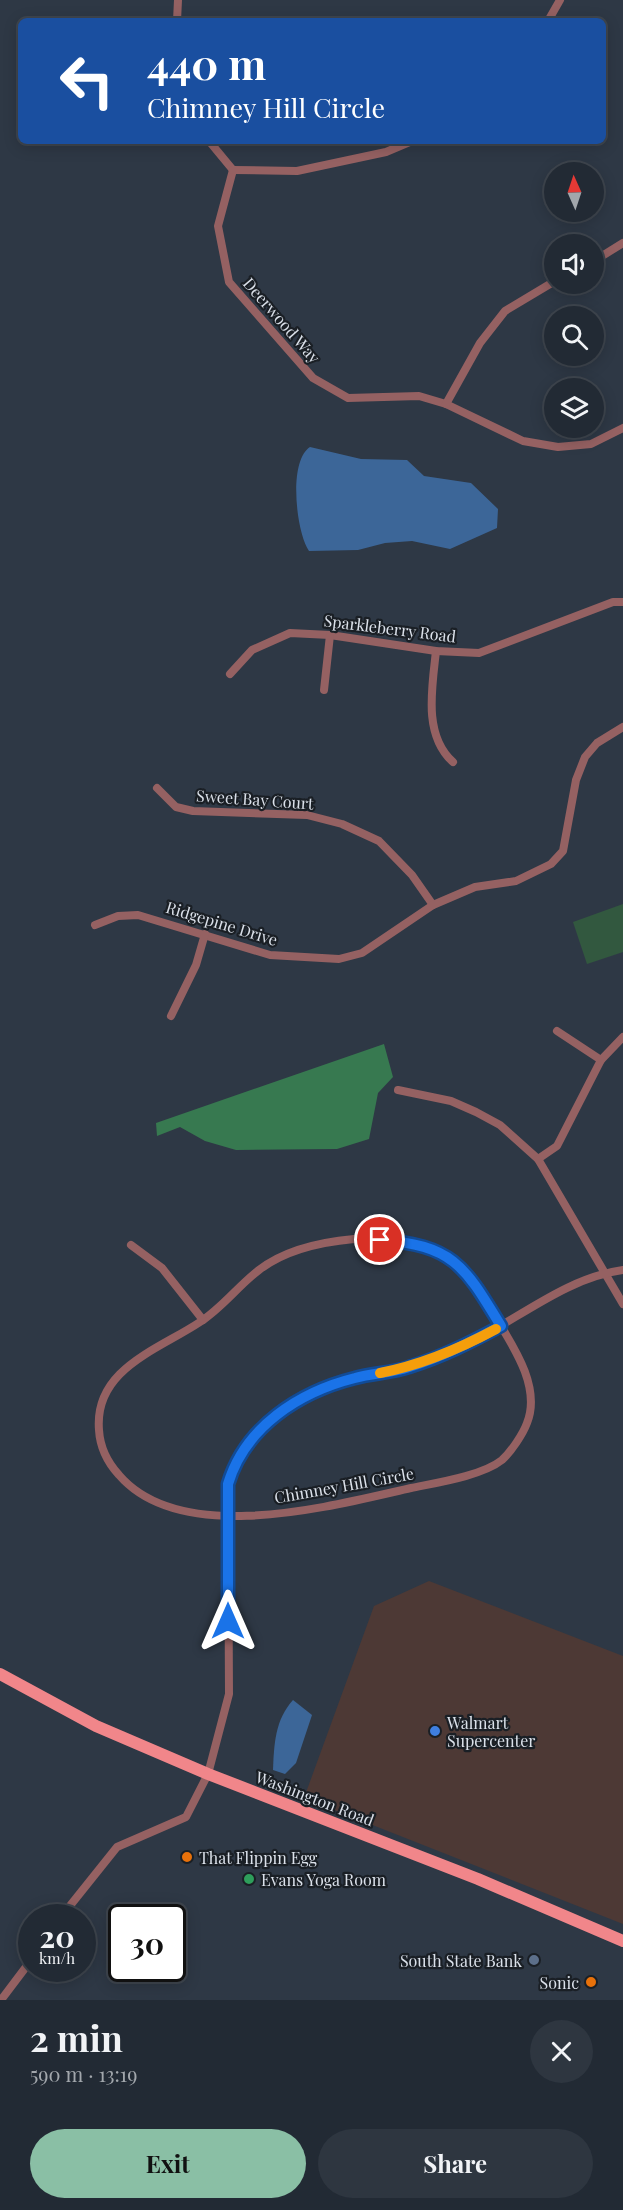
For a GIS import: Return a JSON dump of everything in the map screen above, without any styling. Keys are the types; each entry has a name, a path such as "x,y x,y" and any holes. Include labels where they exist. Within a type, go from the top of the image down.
{"main road":[{"name":"Washington Road","path":"0,1674 96,1726 208,1774 478,1879 623,1941"}],"street":[{"path":"177,18 178,0"},
{"path":"550,18 560,0"},
{"path":"211,144 233,170 297,171 386,152 405,144"},
{"name":"Deerwood Way","path":"233,170 218,226 229,282 313,378 348,398 419,396 446,404 523,441 558,447 591,444 623,428"},
{"path":"604,255 623,243"},
{"path":"446,404 480,343 505,311 544,288"},
{"name":"Sparkleberry Road","path":"230,674 252,650 290,633 330,635 436,651 479,653 603,605 623,602"},
{"path":"324,690 330,635"},
{"path":"436,651 431,694 434,732 442,753 453,762"},
{"name":"Ridgepine Drive","path":"96,925 118,916 138,915 270,955 339,959 362,953 433,905 475,887 516,881 551,864 563,851 576,780 585,757 597,743 623,727"},
{"name":"Sweet Bay Court","path":"157,788 176,807 193,811 307,815 342,824 379,841 412,875 433,905"},
{"path":"171,1016 196,965 205,934"},
{"path":"557,1031 601,1060"},
{"path":"538,1158 557,1146 601,1060 623,1037"},
{"path":"398,1090 451,1101 476,1112 500,1125 538,1158 623,1304"},
{"name":"Chimney Hill Circle","path":"380,1240 422,1246 441,1253 462,1266 501,1326 526,1374 530,1397 528,1421 502,1460 466,1476 322,1508 280,1514 228,1514 176,1509 134,1491 112,1467 100,1437 100,1403 111,1382 129,1365 203,1320 261,1268 292,1251 331,1241 380,1240"},
{"path":"131,1245 162,1268 203,1320"},
{"path":"71,1904 117,1847 186,1817 208,1774 228,1694 228,1484 233,1467 254,1434 269,1420 309,1394 333,1384 408,1368 460,1348 585,1280 606,1272 623,1270"},
{"path":"1,2000 18,1978"}],"shaded area":[{"path":"429,1581 623,1656 623,1924 304,1798 374,1606"}],"green space":[{"path":"623,904 623,952 587,964 573,922"},
{"path":"384,1044 393,1077 378,1093 369,1139 337,1149 236,1150 205,1141 180,1127 157,1136 156,1123"}],"water":[{"path":"310,447 361,459 407,460 424,476 471,483 498,509 497,528 450,549 412,541 385,543 358,550 309,551 304,542 296,497 299,466 303,455"},
{"path":"293,1700 312,1715 296,1763 285,1774 273,1770 274,1751 279,1724"}],"slow traffic":[{"path":"380,1373 408,1368 435,1358 496,1329"}],"place":[{"name":"Walmart Supercenter","path":"435,1731"},
{"name":"That Flippin Egg","path":"187,1857"},
{"name":"Evans Yoga Room","path":"249,1879"},
{"name":"South State Bank","path":"534,1960"},
{"name":"Sonic","path":"591,1982"}],"route":[{"path":"228,1621 228,1484 233,1467 254,1434 269,1420 309,1394 358,1377 408,1368 460,1348 501,1326 462,1266 441,1253 422,1246 400,1241 380,1240"}]}
